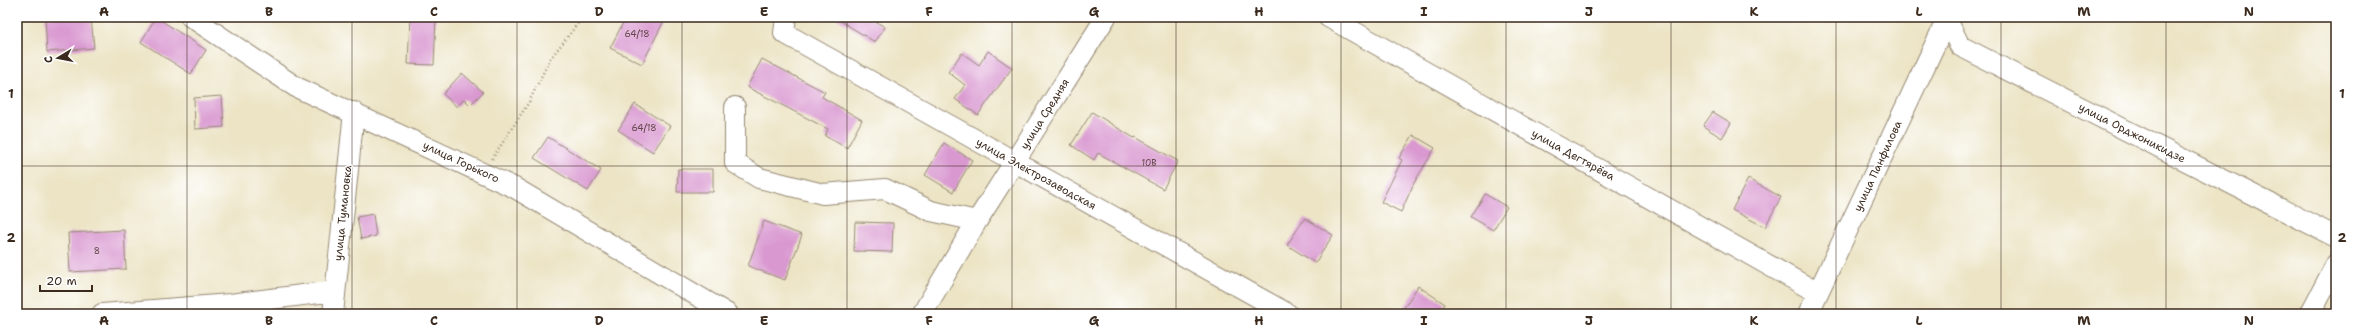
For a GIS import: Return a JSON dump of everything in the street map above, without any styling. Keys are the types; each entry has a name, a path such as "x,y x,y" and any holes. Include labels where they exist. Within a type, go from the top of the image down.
{"street":[{"name":"улица Горького","path":"191,17 296,87 354,112 515,188 728,314"},
{"name":"улица Средняя","path":"922,314 977,221 1106,17"},
{"name":"улица Дегтярёва","path":"1328,17 1818,293"},
{"name":"улица Панфилова","path":"1808,314 1945,18"},
{"name":"улица Орджоникидзе","path":"1945,18 1960,46 2336,237"},
{"name":"улица Электрозаводская","path":"785,25 1015,163 1288,314"},
{"path":"735,107 735,163 759,178 822,194 885,190 931,211 977,221"},
{"name":"улица Тумановка","path":"333,314 354,112"},
{"path":"2310,314 2336,264"},
{"path":"102,314 230,304 336,291"}],"path":[{"path":"482,172 529,102 550,59 583,17"}],"building":[{"path":"45,17 91,17 94,48 47,52"},
{"path":"156,17 206,50 191,74 141,42"},
{"path":"410,17 436,17 434,65 408,64"},
{"path":"626,17 666,17 642,64 610,48"},
{"path":"834,17 868,17 885,27 875,42"},
{"path":"988,51 1012,68 978,115 955,99 965,85 948,72 962,53 979,65"},
{"path":"762,59 825,92 822,97 862,120 847,148 825,136 828,129 747,87"},
{"path":"462,73 483,92 470,105 464,99 457,107 443,94"},
{"path":"222,96 224,127 195,129 194,98"},
{"path":"635,104 670,126 653,152 618,130"},
{"path":"1092,112 1134,138 1135,137 1178,161 1163,189 1098,153 1094,160 1071,145"},
{"path":"1713,112 1731,123 1722,138 1703,126"},
{"path":"1413,135 1435,148 1414,183 1401,212 1381,202 1402,160 1399,158"},
{"path":"548,137 601,170 588,191 534,158"},
{"path":"944,143 972,160 953,192 925,175"},
{"path":"678,169 713,169 713,192 677,192"},
{"path":"1748,179 1781,197 1765,227 1732,210"},
{"path":"1485,194 1507,207 1493,230 1471,217"},
{"path":"373,214 376,236 361,239 357,217"},
{"path":"1305,218 1333,235 1315,263 1287,245"},
{"path":"764,221 802,235 785,280 748,266"},
{"path":"855,222 893,223 892,252 854,251"},
{"path":"124,230 126,269 70,272 68,233"},
{"path":"1418,286 1445,304 1439,314 1400,314"}]}
